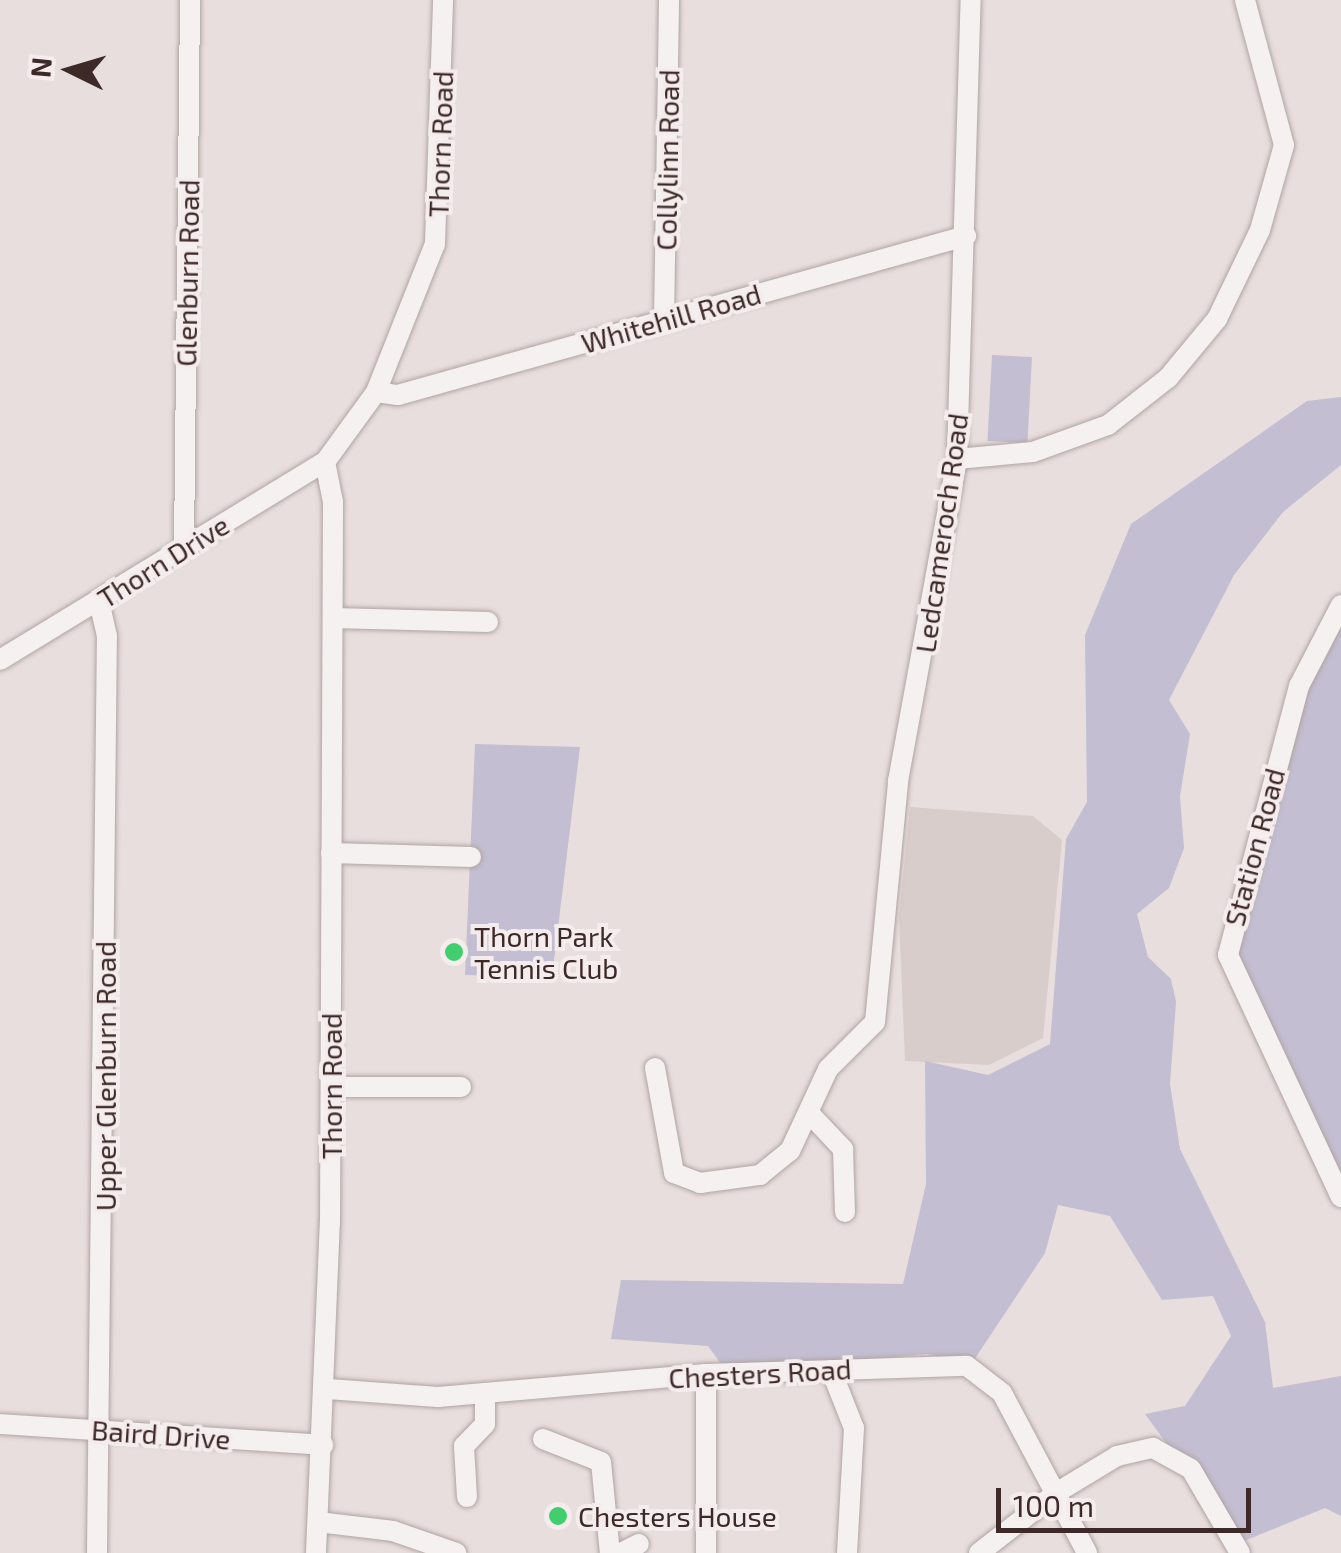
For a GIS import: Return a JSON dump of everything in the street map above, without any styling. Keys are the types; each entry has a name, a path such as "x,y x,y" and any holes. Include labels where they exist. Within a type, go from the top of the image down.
{"street":[{"name":"Glenburn Road","path":"184,547 190,0"},
{"name":"Thorn Road","path":"316,1553 328,1389 331,1088 333,618 324,462 376,392 438,226 443,0"},
{"name":"Collylinn Road","path":"664,321 669,0"},
{"name":"Ledcameroch Road","path":"809,1114 822,1077 864,1039 878,1002 894,808 958,458 971,0"},
{"path":"958,458 1033,452 1108,425 1168,378 1217,319 1260,230 1284,144 1245,0"},
{"name":"Whitehill Road","path":"376,392 398,395 966,236"},
{"name":"Thorn Drive","path":"0,660 324,462"},
{"name":"Upper Glenburn Road","path":"97,1553 102,1430 107,636 99,601"},
{"name":"Station Road","path":"1341,605 1299,686 1228,955 1341,1197"},
{"path":"333,618 488,622"},
{"path":"331,852 471,857"},
{"path":"655,1068 666,1154 690,1182 772,1170 809,1114 843,1149 846,1212"},
{"path":"331,1088 461,1086"},
{"name":"Chesters Road","path":"328,1389 485,1392 706,1374 947,1363 984,1373 1056,1492 1086,1553"},
{"path":"831,1370 854,1428 836,1511 847,1553"},
{"path":"706,1374 706,1553"},
{"path":"467,1497 464,1446 491,1426 485,1392"},
{"name":"Baird Drive","path":"0,1424 323,1446"},
{"path":"543,1439 601,1462 610,1553"},
{"path":"978,1553 1056,1492 1135,1449 1178,1454 1240,1553"},
{"path":"318,1522 394,1531 456,1553"}],"shaded area":[{"path":"992,355 1032,357 1027,443 987,441"},
{"path":"1341,397 1341,465 1283,512 1234,575 1169,700 1190,734 1180,796 1184,848 1169,888 1137,914 1148,957 1171,979 1176,1002 1170,1084 1180,1149 1265,1322 1273,1388 1341,1376 1341,1516 1325,1508 1239,1543 1145,1414 1185,1406 1231,1336 1213,1296 1162,1300 1110,1216 1058,1205 1045,1253 972,1363 927,1354 727,1372 708,1346 611,1339 621,1280 903,1284 926,1184 925,1061 988,1075 1050,1044 1066,839 1087,802 1085,635 1131,524 1307,401"},
{"path":"1341,620 1341,1181 1234,957 1308,691"},
{"path":"475,744 580,747 552,977 465,975"},
{"path":"910,807 1033,816 1062,840 1043,1038 989,1065 905,1061 899,918"}],"place":[{"name":"Thorn Park Tennis Club","path":"454,952"},
{"name":"Chesters House","path":"558,1516"}]}
